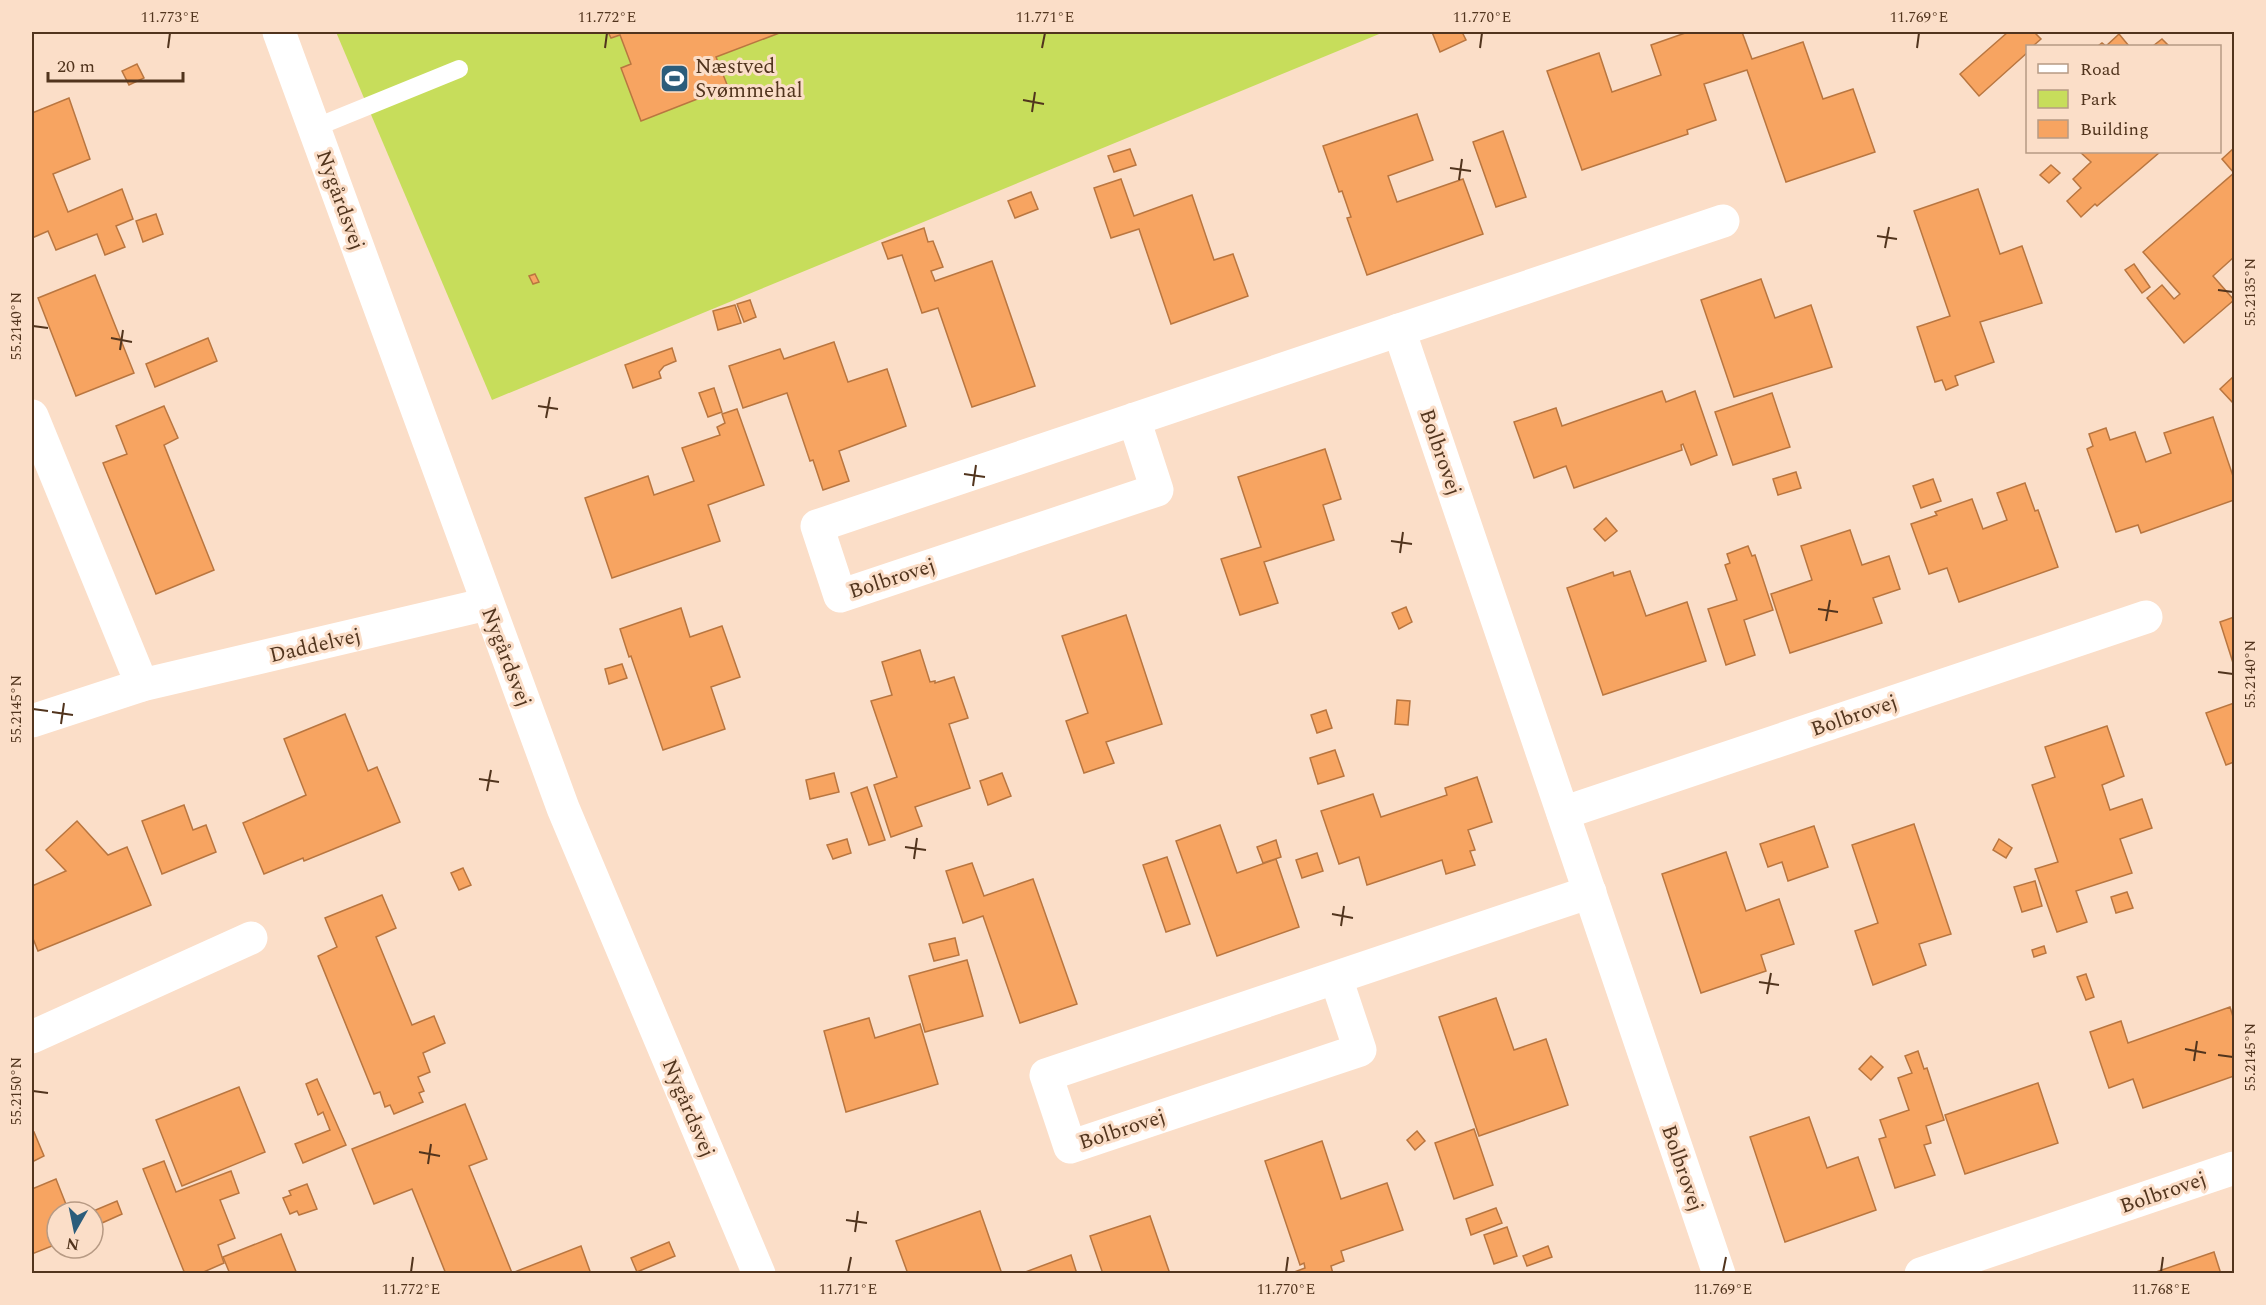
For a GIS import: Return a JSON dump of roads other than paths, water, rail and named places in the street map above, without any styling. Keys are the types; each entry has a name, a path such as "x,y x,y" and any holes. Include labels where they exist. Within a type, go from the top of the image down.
{"street":[{"name":"Nygårdsvej","path":"279,32 563,808 759,1274"},
{"name":"Bolbrovej","path":"1134,419 1157,489 840,596 817,526 1134,419 1723,221"},
{"name":"Bolbrovej","path":"1399,330 1719,1274"},
{"path":"32,416 142,685"},
{"name":"Daddelvej","path":"32,721 142,685 487,604"},
{"name":"Bolbrovej","path":"1563,813 2146,617"},
{"name":"Bolbrovej","path":"1336,978 1360,1050 1070,1147 1046,1076 1590,892"},
{"path":"32,1037 250,938"},
{"name":"Bolbrovej","path":"1921,1274 2235,1168"}],"lane":[{"path":"315,128 459,69"}],"place":[{"name":"Næstved Svømmehal","path":"674,78"}]}
